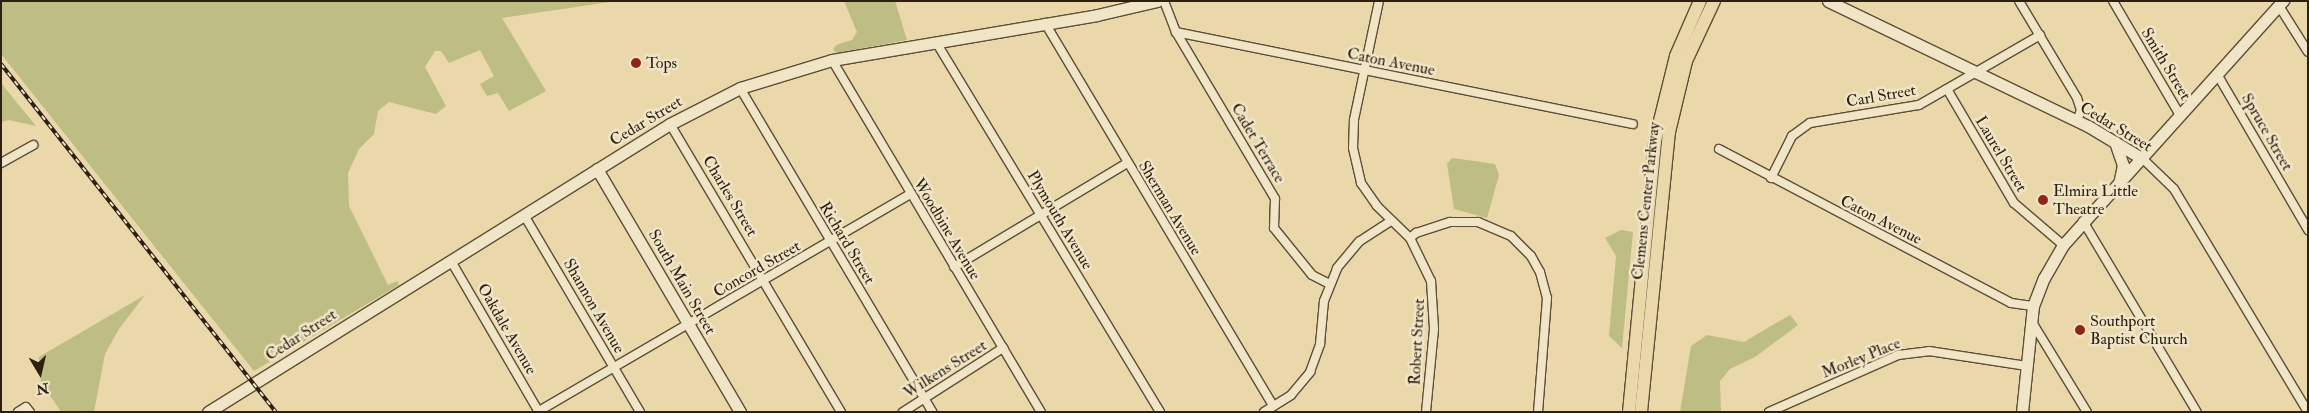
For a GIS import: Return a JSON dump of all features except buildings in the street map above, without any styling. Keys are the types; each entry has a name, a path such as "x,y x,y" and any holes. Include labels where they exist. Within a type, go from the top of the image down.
{"main road":[{"name":"Cedar Street","path":"208,412 670,124 740,88 832,60 1045,23 1156,1"},
{"name":"Clemens Center Parkway","path":"1629,412 1655,141 1676,56 1700,1"},
{"name":"Clemens Center Parkway","path":"1641,412 1669,132 1686,61 1714,1"},
{"name":"Cedar Street","path":"1828,1 1977,71 2077,121 2143,159"},
{"path":"2022,412 2033,306 2044,278 2063,245 2143,159 2180,114 2281,3"},
{"path":"2115,142 2123,165 2119,184"},
{"name":"South Main Street","path":"597,169 740,412"}],"street":[{"path":"1164,1 1176,32"},
{"name":"Robert Street","path":"1379,1 1354,120 1353,148 1361,183 1391,221 1410,238 1431,281 1434,302 1426,412"},
{"path":"2019,1 2077,98 2081,110 2077,121"},
{"name":"Smith Street","path":"2113,1 2180,114"},
{"path":"2281,3 2308,52"},
{"name":"Sherman Avenue","path":"1045,23 1273,406"},
{"name":"Caton Avenue","path":"1176,32 1633,124"},
{"name":"Cadet Terrace","path":"1176,32 1275,199 1274,228 1312,276 1330,284"},
{"name":"Carl Street","path":"1771,178 1792,136 1810,123 1919,105 2040,35"},
{"name":"Plymouth Avenue","path":"936,42 1160,412"},
{"name":"Woodbine Avenue","path":"832,60 1041,412"},
{"name":"Spruce Street","path":"2217,74 2308,230"},
{"name":"Richard Street","path":"740,88 932,412"},
{"name":"Laurel Street","path":"1947,90 2014,203 2063,245"},
{"name":"Charles Street","path":"670,124 841,412"},
{"path":"1,164 33,145"},
{"name":"Caton Avenue","path":"1719,149 2011,303 2033,306"},
{"name":"Cedar Street","path":"2143,159 2174,189 2306,410"},
{"path":"954,267 1042,216 1127,163"},
{"name":"Concord Street","path":"539,411 910,194"},
{"name":"Shannon Avenue","path":"524,215 640,412"},
{"path":"1264,412 1291,395 1314,363 1320,344 1322,313 1330,284 1352,249 1369,233 1391,221"},
{"path":"1410,238 1416,232 1442,224 1478,222 1511,236 1531,256 1543,280 1547,298 1538,412"},
{"path":"2083,222 2196,412"},
{"name":"Oakdale Avenue","path":"451,260 539,411"},
{"path":"2031,320 2087,412"},
{"name":"Wilkens Street","path":"902,412 1003,348"},
{"name":"Morley Place","path":"1769,412 1898,354 1929,351 2027,366"},
{"path":"18,412 26,407 30,412"}],"green space":[{"path":"1,1 617,1 502,18 546,91 509,111 498,93 487,96 480,84 494,76 480,50 449,63 441,51 435,51 425,67 446,106 436,114 389,102 378,111 374,134 359,149 348,173 349,206 388,285 397,281 399,285 254,371 1,54"},
{"path":"844,1 895,1 907,40 837,53 833,50 836,45 852,40 857,32"},
{"path":"1,83 36,126 9,120 1,122"},
{"path":"1452,158 1495,164 1499,175 1487,218 1454,209 1447,164"},
{"path":"1621,230 1633,232 1622,348 1609,336 1616,256 1605,238"},
{"path":"145,295 119,329 105,354 94,412 61,412 41,382 39,357"},
{"path":"1790,315 1798,325 1755,357 1730,369 1720,381 1721,412 1680,412 1691,346 1707,335 1744,342"}],"railway":[{"path":"1,64 276,412"}],"place":[{"name":"Tops","path":"636,63"},
{"name":"Elmira Little Theatre","path":"2043,200"},
{"name":"Southport Baptist Church","path":"2080,330"}]}
